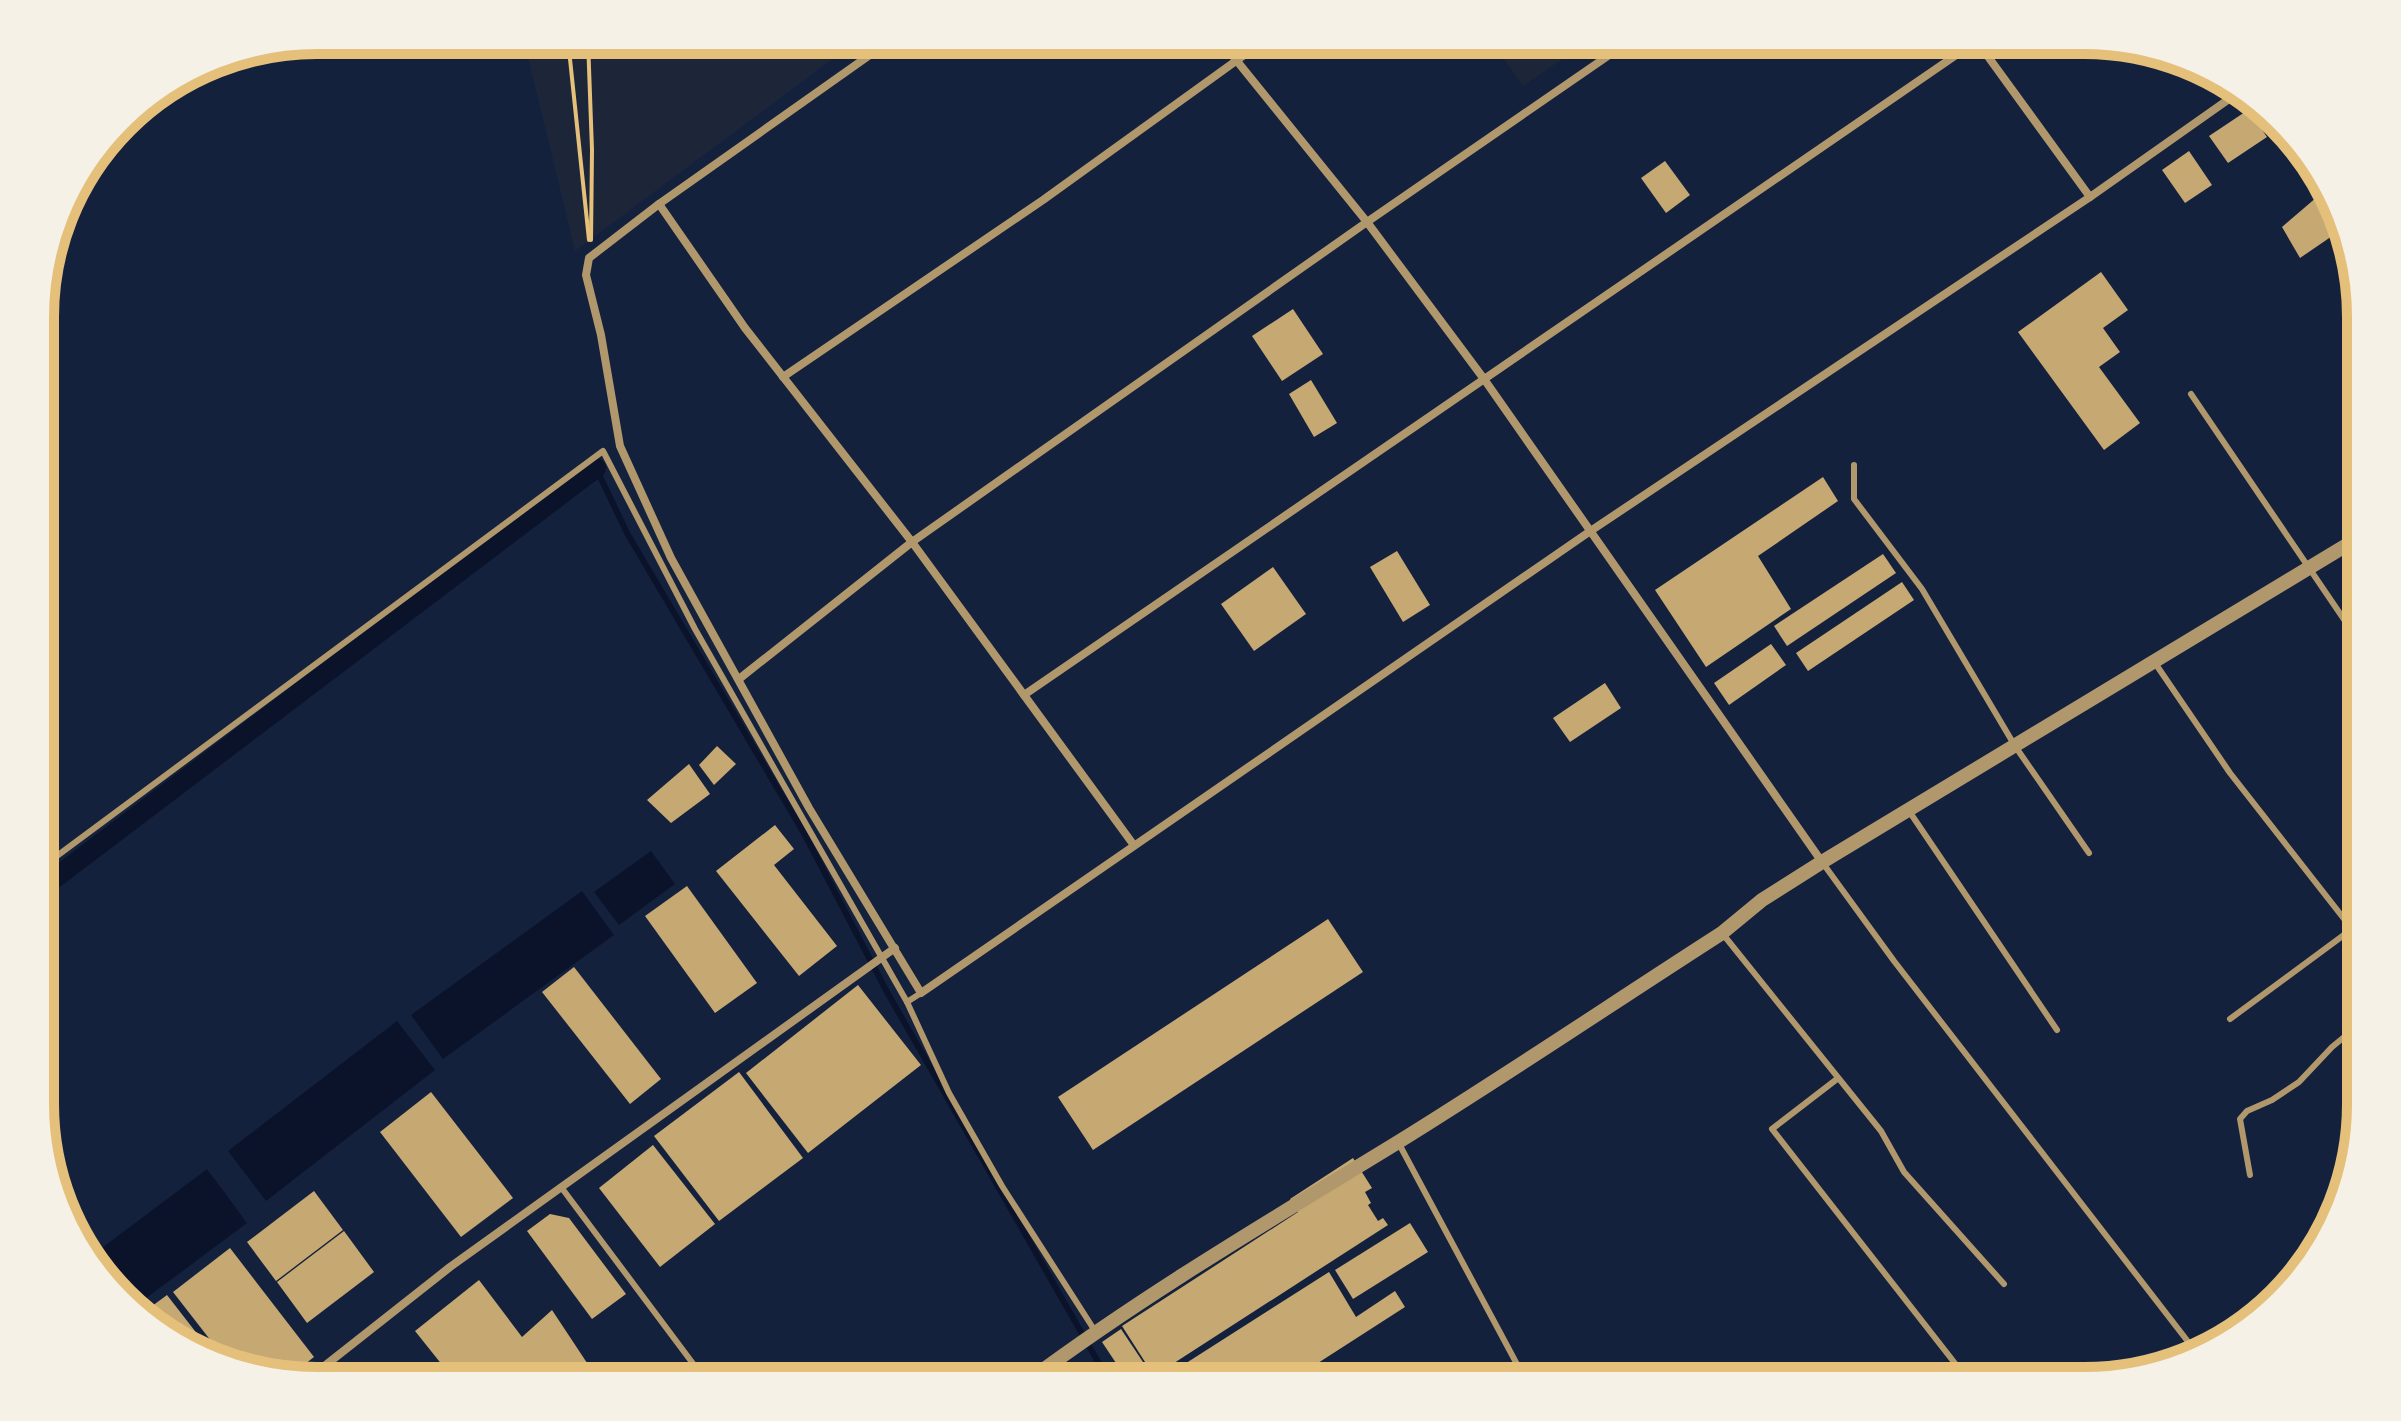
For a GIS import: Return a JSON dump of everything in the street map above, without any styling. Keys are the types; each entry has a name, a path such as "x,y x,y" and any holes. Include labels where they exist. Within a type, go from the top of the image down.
{"street":[{"path":"871,54 659,204 590,258 586,275 601,335 620,446 671,558 809,808 921,993 1589,532 2090,197 2230,98"},
{"path":"1231,54 1367,222 1484,379 1822,862"},
{"path":"783,377 1043,200 1245,54"},
{"path":"739,679 912,542 1611,54"},
{"path":"1024,695 1957,54"},
{"path":"1987,54 2090,197"},
{"path":"659,204 745,328 912,542 1133,844"},
{"path":"1047,1367 1095,1331 1248,1232 1398,1142 1722,933 1762,900 1822,862 2346,546"},
{"path":"323,1367 450,1267 895,948"}],"lane":[{"path":"2191,394 2346,623"},
{"path":"54,858 603,451 695,629 907,1002 949,1093 1002,1186 1095,1331"},
{"path":"1854,465 1854,499 1922,589 2015,746 2089,853"},
{"path":"2154,661 2230,773 2346,921"},
{"path":"1908,810 2057,1030"},
{"path":"1822,862 1894,961 2190,1344"},
{"path":"1722,933 1881,1131 1904,1172 2004,1284"},
{"path":"2230,1019 2346,933"},
{"path":"907,1002 921,993"},
{"path":"2250,1175 2240,1119 2247,1111 2272,1100 2299,1082 2346,1036"},
{"path":"1837,1079 1772,1129 1957,1366"},
{"path":"1398,1142 1518,1366"},
{"path":"561,1187 695,1367"}],"path":[{"path":"570,54 590,258"},
{"path":"589,54 592,150 590,258"},
{"path":"580,149 592,150"}],"shaded area":[{"path":"527,54 839,54 575,251"},
{"path":"1500,54 1570,54 1523,86"},
{"path":"651,851 675,884 619,925 594,892"},
{"path":"582,891 614,935 443,1059 411,1015"},
{"path":"397,1021 435,1070 266,1201 228,1151"},
{"path":"207,1169 247,1223 143,1301 119,1278 98,1250"}],"building":[{"path":"2247,111 2267,137 2228,163 2209,136"},
{"path":"2189,151 2212,185 2185,203 2162,170"},
{"path":"1665,161 1690,195 1666,213 1641,178"},
{"path":"2318,196 2334,235 2300,258 2282,227"},
{"path":"2101,272 2128,310 2103,328 2120,352 2099,367 2140,423 2104,450 2018,332"},
{"path":"1293,309 1323,354 1282,381 1252,336"},
{"path":"1311,380 1337,423 1314,437 1289,394"},
{"path":"1823,477 1838,501 1758,556 1791,609 1706,667 1655,590"},
{"path":"1397,551 1430,605 1403,622 1370,567"},
{"path":"1883,554 1896,573 1787,646 1774,626"},
{"path":"1273,567 1306,614 1254,651 1221,604"},
{"path":"1902,582 1914,600 1808,671 1796,653"},
{"path":"1771,644 1786,665 1729,705 1714,683"},
{"path":"1605,683 1621,708 1570,742 1553,718"},
{"path":"717,746 736,764 714,785 699,765"},
{"path":"689,764 710,794 671,823 647,800"},
{"path":"775,825 794,849 774,865 837,946 799,976 716,871"},
{"path":"687,886 757,983 715,1013 645,916"},
{"path":"1328,919 1363,972 1093,1150 1058,1097"},
{"path":"574,967 661,1079 630,1104 542,992"},
{"path":"858,985 921,1065 808,1153 746,1073"},
{"path":"739,1072 803,1158 719,1221 654,1136"},
{"path":"431,1092 513,1198 461,1237 380,1132"},
{"path":"653,1145 715,1224 660,1267 599,1188"},
{"path":"1353,1158 1372,1188 1365,1192 1371,1203 1368,1205 1378,1221 1383,1218 1388,1225 1169,1367 1148,1367 1122,1326 1298,1212 1290,1199"},
{"path":"314,1191 343,1230 276,1281 247,1242"},
{"path":"550,1214 569,1218 626,1294 592,1319 527,1231"},
{"path":"1410,1223 1428,1252 1353,1299 1335,1270"},
{"path":"344,1231 374,1272 307,1323 277,1282"},
{"path":"230,1248 314,1357 302,1366 282,1365 216,1347 173,1292"},
{"path":"1329,1272 1356,1317 1395,1291 1405,1307 1313,1366 1181,1367"},
{"path":"479,1280 522,1337 552,1310 590,1367 444,1367 415,1331"},
{"path":"167,1295 202,1340 185,1332 150,1307"},
{"path":"1121,1329 1146,1367 1118,1367 1102,1342"}],"waterway":[{"path":"596,468 627,533 805,835 887,992 1101,1367"},
{"path":"54,879 596,468"}]}
